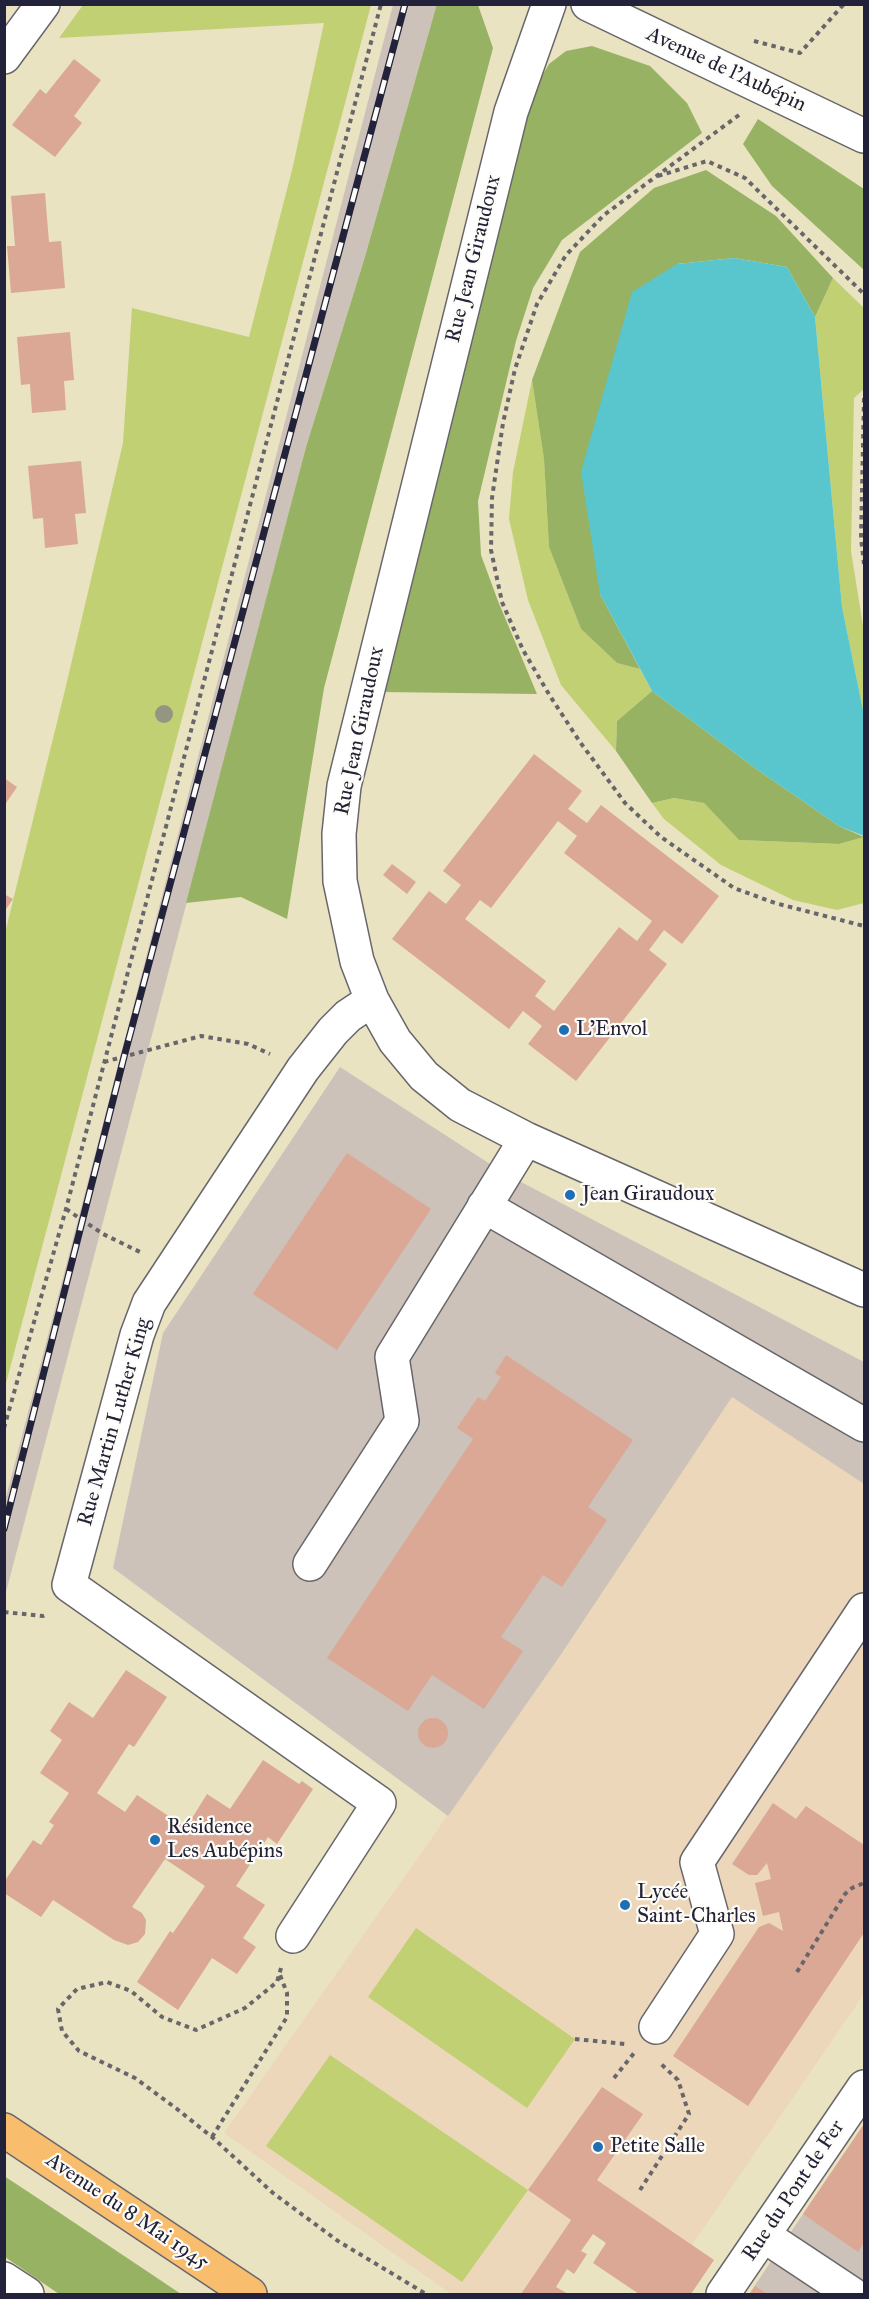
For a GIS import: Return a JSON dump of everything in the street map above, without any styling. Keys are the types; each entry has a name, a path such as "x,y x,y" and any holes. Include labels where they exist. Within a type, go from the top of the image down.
{"main road":[{"name":"Avenue du 8 Mai 1945","path":"4,2130 250,2295"}],"street":[{"path":"4,57 44,4"},
{"name":"Rue Jean Giraudoux","path":"549,4 511,112 344,786 339,834 340,881 357,961 372,1000 395,1041 424,1076 460,1105 526,1139 864,1290"},
{"name":"Avenue de l'Aubépin","path":"588,4 864,136"},
{"name":"Rue Martin Luther King","path":"293,1936 379,1803 69,1585 136,1335 149,1303 303,1069 348,1016 372,1000"},
{"path":"310,1564 402,1421 392,1357 526,1139"},
{"path":"483,1206 864,1425"},
{"path":"643,2036 717,1934 697,1862 864,1610"},
{"name":"Rue du Pont de Fer","path":"723,2295 864,2087"},
{"path":"764,2235 852,2295"},
{"path":"4,2279 27,2295"}],"path":[{"path":"4,1428 66,1209 381,4"},
{"path":"742,113 604,215 566,255 537,304 515,369 503,423 492,498 491,550 502,602 523,650 580,742 625,803 661,837 734,888 775,903 864,926"},
{"path":"653,177 707,160 745,178 864,294"},
{"path":"864,398 861,538 864,564"},
{"path":"104,1062 201,1035 248,1044 303,1069"},
{"path":"66,1209 103,1234 172,1266"},
{"path":"797,1972 845,1894 864,1883"},
{"path":"293,1936 277,1982 245,2008 196,2030 162,2017 130,1991 107,1982 77,1989 58,2009 62,2031 79,2051 135,2078 212,2137 273,2193 338,2241 426,2295"},
{"path":"212,2137 287,2017 287,1993 279,1974"},
{"path":"575,2039 643,2036"},
{"path":"640,2190 689,2114 678,2080 656,2059"}],"shaded area":[{"path":"393,5 437,5 364,260 306,447 5,1596 5,1501"},
{"path":"340,1067 504,1173 864,1362 864,1484 732,1397 560,1656 448,1816 113,1568 163,1333"},
{"name":"Lycée Saint-Charles","path":"732,1396 864,1484 864,1994 692,2245 597,2180 521,2294 451,2294 224,2133 560,1656"},
{"path":"864,2124 864,2294 749,2294 803,2214"}],"green space":[{"path":"437,4 478,5 493,48 324,688 287,919 241,897 186,903 306,447 364,260"},
{"path":"83,5 371,5 5,1387 5,933 123,443 132,308 249,337 293,166 324,23 59,38"},
{"path":"592,46 650,66 687,103 702,133 562,240 533,288 516,341 478,501 481,555 537,694 381,692 535,88 549,64 566,51"},
{"path":"758,119 864,189 864,270 772,186 743,144"},
{"path":"706,170 776,216 833,278 815,317 787,267 734,258 677,264 600,594 640,669 617,663 581,629 549,547 544,459 532,380 580,252 654,188"},
{"path":"833,278 864,308 864,389 854,398 851,551 864,632 864,715 842,607 815,317"},
{"path":"532,380 544,458 549,547 581,629 617,663 640,669 652,691 617,721 616,751 561,685 528,600 509,519 513,472"},
{"path":"652,691 755,768 839,826 864,837 839,844 739,840 704,803 674,798 652,803 616,751 617,721"},
{"path":"674,798 704,803 739,840 839,844 864,837 864,903 837,910 793,900 721,865 664,819 652,803"},
{"path":"416,1928 575,2039 527,2108 368,1997"},
{"path":"330,2055 528,2190 462,2282 266,2146"},
{"path":"4,2176 181,2294 59,2294 5,2257"}],"water":[{"path":"734,258 787,267 815,317 842,607 864,715 864,836 839,826 755,768 652,691 600,594 581,472 632,292 677,264"}],"building":[{"path":"74,59 101,80 74,116 82,123 55,157 12,125 40,89 46,94"},
{"path":"45,193 49,242 61,241 65,288 11,293 7,246 15,246 11,196"},
{"path":"70,332 74,380 64,381 66,410 32,413 30,384 21,385 17,337"},
{"path":"81,461 86,513 75,514 78,544 45,548 43,518 33,519 28,466"},
{"path":"534,754 582,791 568,809 587,823 601,805 719,896 682,944 664,930 649,950 667,964 576,1081 528,1044 542,1026 523,1011 509,1029 392,939 429,891 446,904 461,885 443,871","holes":["558,821 577,836 564,853 652,921 637,941 619,927 554,1011 535,996 546,981 465,919 480,900 491,908"]},
{"path":"4,778 17,787 4,806"},
{"path":"392,864 416,882 407,894 383,875"},
{"path":"4,894 13,899 4,912"},
{"path":"347,1153 431,1209 337,1350 253,1294"},
{"path":"506,1355 633,1440 588,1507 607,1520 562,1587 543,1575 501,1637 523,1651 484,1709 432,1675 408,1711 327,1658 473,1439 457,1428 478,1397 485,1401 501,1377 495,1373"},
{"name":"Résidence Les Aubépins","path":"126,1670 167,1697 134,1747 129,1744 97,1793 125,1812 137,1795 197,1835 200,1830 189,1823 207,1794 230,1809 263,1760 299,1784 302,1781 313,1789 277,1844 268,1837 236,1886 265,1905 243,1938 256,1947 237,1974 212,1958 178,2010 137,1982 170,1931 173,1933 205,1886 165,1859 132,1907 142,1913 146,1920 145,1934 138,1942 128,1945 114,1940 53,1900 41,1917 4,1893 4,1882 33,1840 41,1845 54,1825 49,1822 69,1793 40,1773 62,1740 50,1731 69,1702 93,1718"},
{"path":"433,1718 444,1722 448,1733 444,1744 433,1748 422,1744 418,1733 422,1722"},
{"path":"773,1803 796,1819 806,1806 864,1845 864,1933 748,2106 673,2056 759,1927 769,1923 783,1931 779,1912 763,1916 755,1883 771,1879 767,1863 757,1875 749,1875 732,1864"},
{"path":"602,2087 643,2114 597,2180 714,2260 691,2294 639,2294 593,2263 606,2243 593,2234 581,2251 587,2254 574,2274 567,2269 556,2287 568,2294 521,2294 571,2220 528,2190"},
{"path":"864,2124 864,2243 858,2252 803,2214"},
{"path":"755,2286 767,2294 750,2294"}],"railway":[{"path":"4,1529 124,1057 405,4"}],"place":[{"name":"L'Envol","path":"564,1030"},
{"name":"Jean Giraudoux","path":"570,1195"},
{"name":"Résidence Les Aubépins","path":"155,1840"},
{"name":"Lycée Saint-Charles","path":"625,1905"},
{"name":"Petite Salle","path":"598,2147"}]}
